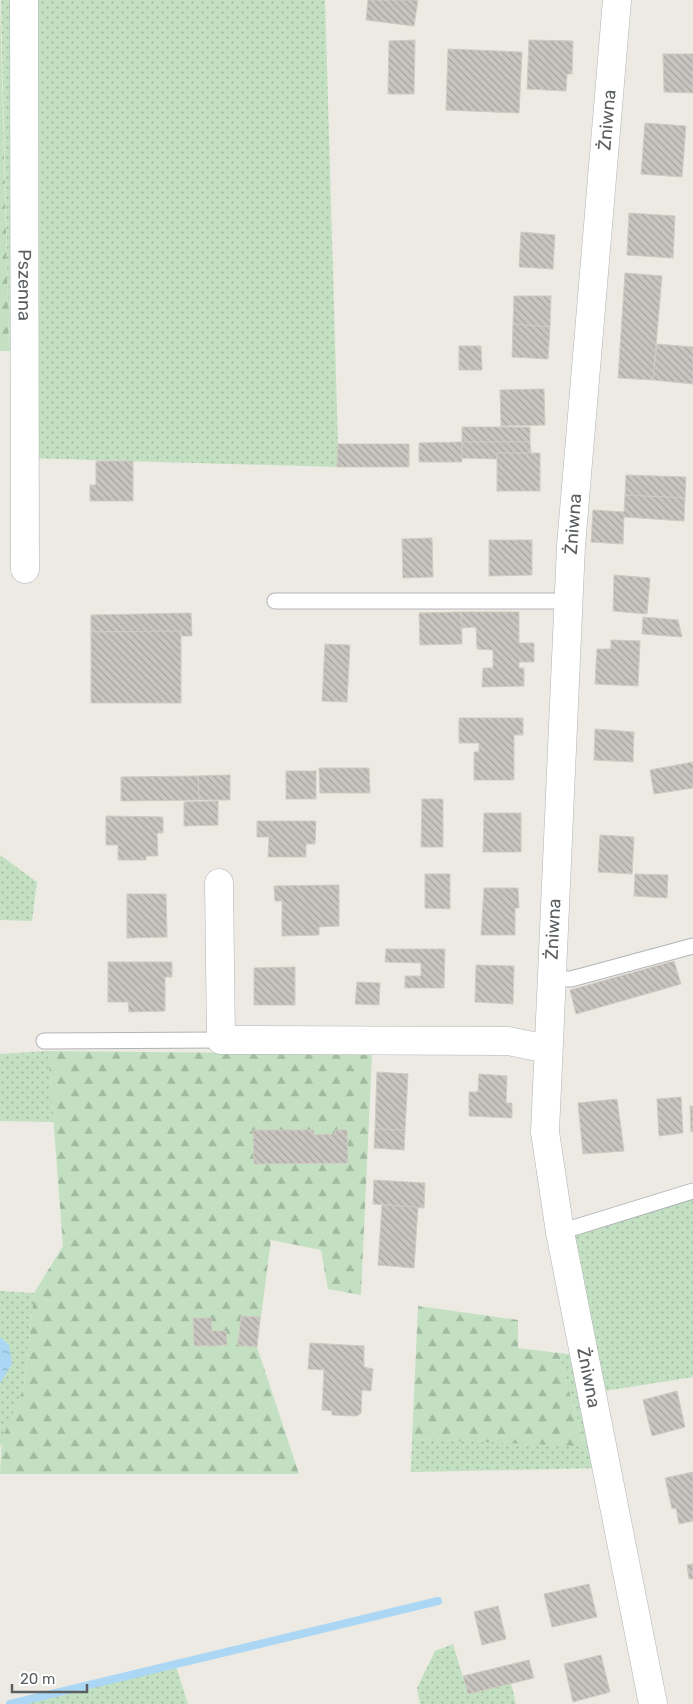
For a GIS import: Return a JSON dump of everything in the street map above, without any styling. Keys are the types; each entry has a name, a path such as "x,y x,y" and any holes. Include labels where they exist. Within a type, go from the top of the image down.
{"street":[{"name":"Pszenna","path":"24,0 25,569"},
{"name":"Żniwna","path":"617,0 571,546 545,1132 560,1232 653,1704"},
{"path":"220,883 220,1040 508,1041 548,1049"}],"lane":[{"path":"275,601 568,601"},
{"path":"551,980 571,979 693,946"},
{"path":"44,1041 220,1040"},
{"path":"560,1232 693,1191"}],"green space":[{"path":"0,0 9,351 0,351"},
{"path":"1,0 325,0 338,444 337,467 24,458 24,361 9,351"},
{"path":"0,855 37,882 32,921 0,920"},
{"path":"48,1051 54,1122 0,1121 0,1054"},
{"path":"48,1051 372,1054 361,1295 328,1289 321,1250 271,1240 257,1347 299,1474 0,1474 2,1439 24,1387 34,1293 63,1246"},
{"path":"693,1191 693,1377 592,1393 606,1468 411,1472 412,1439 584,1445 559,1353 584,1356 560,1232"},
{"path":"0,1291 34,1293 24,1387 0,1447"},
{"path":"418,1306 518,1320 518,1348 559,1353 584,1446 412,1439"},
{"path":"453,1644 468,1694 511,1683 516,1704 420,1704 417,1688 435,1651"},
{"path":"175,1663 188,1704 10,1704"}],"water":[{"path":"0,1337 9,1345 12,1364 0,1383"}],"building":[{"path":"368,0 418,0 414,26 366,20"},
{"path":"415,40 414,94 388,94 389,41"},
{"path":"529,40 573,41 572,74 567,74 566,91 527,89"},
{"path":"448,49 522,52 519,113 446,110"},
{"path":"663,54 693,54 693,93 664,92"},
{"path":"645,123 686,126 682,177 641,174"},
{"path":"629,213 675,216 673,258 627,255"},
{"path":"521,232 555,235 553,269 519,267"},
{"path":"625,273 662,276 653,380 618,378"},
{"path":"514,296 551,296 550,327 513,324"},
{"path":"513,324 550,327 548,359 512,357"},
{"path":"657,344 693,347 693,384 653,380"},
{"path":"459,346 481,346 482,370 459,370"},
{"path":"544,389 545,425 501,426 500,390"},
{"path":"462,427 530,427 530,442 462,442"},
{"path":"462,442 462,462 419,462 419,443"},
{"path":"462,442 530,442 531,453 497,453 497,459 462,458"},
{"path":"338,444 409,444 409,467 337,467"},
{"path":"497,453 540,453 540,491 497,491"},
{"path":"96,461 133,461 133,501 90,501 90,485 96,485"},
{"path":"626,475 686,477 685,498 625,495"},
{"path":"625,495 685,498 684,521 624,517 623,544 591,542 593,510 624,512"},
{"path":"432,538 433,577 403,578 402,539"},
{"path":"489,540 532,540 532,575 489,576"},
{"path":"614,575 650,578 647,614 613,611"},
{"path":"461,612 519,612 519,643 534,643 534,662 519,662 519,668 524,668 524,686 482,687 483,668 493,668 493,650 477,649 476,627 461,628"},
{"path":"461,612 462,644 420,645 419,613"},
{"path":"191,613 192,636 182,636 181,631 91,632 91,615"},
{"path":"643,617 678,620 682,637 642,634"},
{"path":"181,631 181,703 91,703 91,632"},
{"path":"611,640 640,641 638,686 595,684 597,649 611,649"},
{"path":"325,644 350,645 347,702 322,701"},
{"path":"459,718 523,718 523,735 514,735 514,780 474,780 474,752 479,752 479,743 459,743"},
{"path":"595,729 634,732 633,762 594,760"},
{"path":"693,762 693,788 654,794 650,770"},
{"path":"319,768 369,768 370,793 320,793"},
{"path":"286,771 316,771 316,799 286,799"},
{"path":"230,775 230,800 199,800 198,776"},
{"path":"198,776 199,800 121,801 121,777"},
{"path":"422,799 443,799 443,847 421,847"},
{"path":"218,801 218,825 184,826 184,802"},
{"path":"484,813 521,813 521,852 483,852"},
{"path":"106,816 163,817 163,833 157,833 158,856 146,856 146,860 118,860 118,845 106,845"},
{"path":"257,821 316,821 315,844 306,844 306,857 268,857 269,837 257,837"},
{"path":"600,835 634,837 632,874 598,872"},
{"path":"425,874 450,874 450,909 425,908"},
{"path":"635,874 668,875 667,898 634,896"},
{"path":"339,885 339,926 319,927 319,935 282,936 282,901 275,901 274,886"},
{"path":"484,888 518,888 519,908 515,908 515,935 481,935"},
{"path":"127,894 166,894 167,937 127,938"},
{"path":"386,949 445,949 444,988 405,988 405,976 421,976 421,963 385,962"},
{"path":"674,961 681,984 576,1014 570,990"},
{"path":"108,962 172,962 172,977 165,977 165,1011 129,1012 128,1002 108,1002"},
{"path":"476,965 514,966 513,1004 475,1002"},
{"path":"295,967 295,1005 254,1005 254,968"},
{"path":"357,982 380,983 379,1005 355,1004"},
{"path":"377,1072 408,1074 405,1130 375,1129"},
{"path":"479,1074 507,1076 506,1103 512,1103 512,1118 469,1116 469,1092 478,1092"},
{"path":"681,1097 683,1133 659,1136 657,1099"},
{"path":"617,1099 624,1151 583,1154 578,1103"},
{"path":"690,1106 693,1106 693,1132 691,1132"},
{"path":"375,1129 405,1130 404,1150 374,1148"},
{"path":"253,1130 314,1130 314,1135 335,1134 335,1130 347,1130 348,1163 254,1164"},
{"path":"374,1180 425,1183 424,1208 373,1204"},
{"path":"382,1205 418,1207 414,1268 378,1265"},
{"path":"241,1316 260,1317 257,1347 238,1345"},
{"path":"193,1318 211,1318 212,1331 226,1331 227,1345 194,1346"},
{"path":"310,1343 364,1346 364,1367 373,1369 371,1391 362,1390 361,1413 357,1416 332,1415 332,1411 322,1410 324,1370 308,1369"},
{"path":"677,1391 685,1427 652,1436 643,1400"},
{"path":"693,1472 693,1521 679,1524 676,1508 672,1509 665,1478"},
{"path":"693,1564 693,1579 689,1579 687,1565"},
{"path":"589,1584 597,1617 552,1627 544,1594"},
{"path":"498,1606 506,1639 482,1645 474,1612"},
{"path":"601,1655 610,1692 573,1702 564,1664"},
{"path":"529,1660 534,1678 468,1694 463,1676"}],"waterway":[{"path":"10,1704 438,1601"}]}
